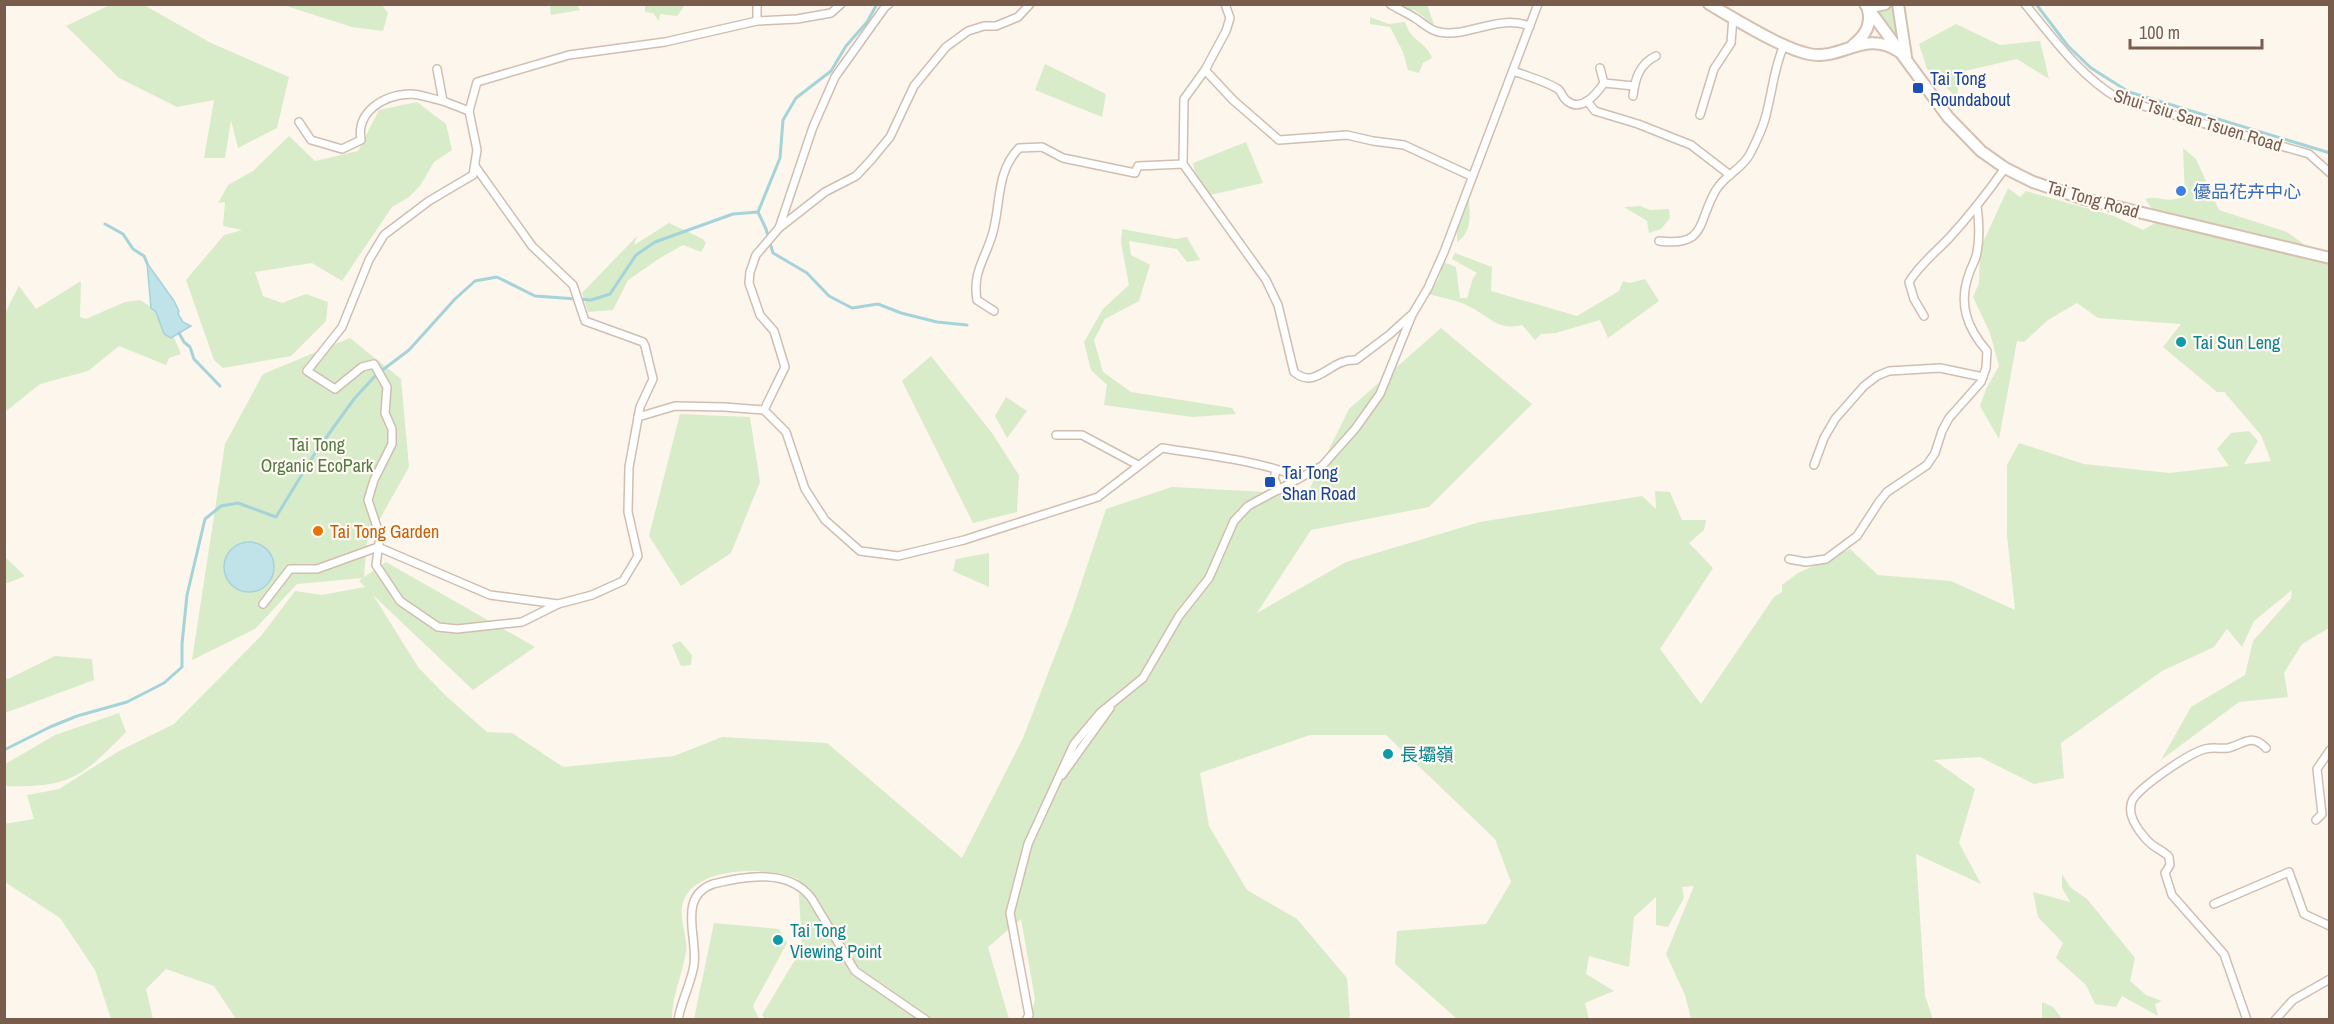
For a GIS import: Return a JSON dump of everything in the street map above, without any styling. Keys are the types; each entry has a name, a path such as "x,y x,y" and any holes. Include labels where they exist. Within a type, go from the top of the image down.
{"street":[{"path":"757,21 758,4"},
{"path":"474,166 532,246 573,285 585,321 643,342 653,379 640,407 629,467 628,512 638,556 623,581 592,595 558,604 522,622 457,629 438,627 400,601 376,565 378,528 368,500 374,480 392,444 393,429 385,413 387,387 374,364 362,367 335,388 307,371 342,327 369,260 384,235 429,201 473,175 474,166 477,150 469,111 477,82 569,55 665,42 757,21 831,14 841,4"},
{"path":"779,228 813,127 836,77 889,4"},
{"path":"764,410 785,367 774,331 760,315 749,283 756,255 779,228 825,192 856,176 871,160 890,137 914,86 946,47 968,31 984,26 996,26 1018,17 1030,4"},
{"path":"1226,4 1230,18 1226,31 1205,70 1184,99 1183,164 1266,280 1278,305 1294,372 1301,378 1312,378 1346,359 1356,360 1412,315"},
{"path":"1390,4 1440,33 1506,22 1519,22 1530,26"},
{"path":"1026,1020 1029,1015 1010,913 1028,844 1057,783 1114,701 1143,678 1179,616 1209,578 1234,521 1248,506 1322,466 1356,429 1380,394 1412,315 1428,288 1538,4"},
{"path":"1709,4 1784,45 1808,54 1831,54 1863,44 1881,44 1893,47 1906,57"},
{"path":"1850,47 1866,32 1869,19 1867,6 1885,4"},
{"name":"Tai Tong Road","path":"1898,4 1906,57"},
{"name":"Shui Tsiu San Tsuen Road","path":"2025,4 2072,60 2102,89 2119,99 2309,154 2330,173"},
{"name":"Tai Tong Road","path":"1867,6 1956,126 1981,151 2005,168 2033,182 2084,199 2330,258"},
{"path":"1700,115 1714,69 1731,44 1733,17"},
{"path":"1659,241 1678,244 1693,237 1701,226 1716,190 1749,157 1767,112 1776,63 1784,45"},
{"path":"1633,96 1640,69 1649,59 1656,56"},
{"path":"1513,71 1558,89 1568,102 1587,101 1594,97 1604,82 1600,68"},
{"path":"437,69 443,101"},
{"path":"1205,70 1233,100 1279,140 1347,135 1404,145 1471,176"},
{"path":"1604,82 1634,86"},
{"path":"298,122 311,140 342,149 361,140 359,130 368,110 386,99 411,94 443,101 469,111"},
{"path":"1587,101 1595,111 1638,124 1691,146 1730,175"},
{"path":"994,311 977,300 974,284 993,232 999,190 1008,160 1019,148 1042,147 1063,158 1135,173 1138,166 1183,164"},
{"path":"1924,316 1914,299 1909,282 1916,270 1977,206 2005,168"},
{"path":"1789,559 1806,562 1826,559 1857,536 1887,492 1927,465 1935,453 1949,418 1981,382 1987,351 1966,320 1963,297 1968,275 1977,255 1979,225 1977,206"},
{"path":"1814,465 1824,438 1835,419 1864,386 1877,376 1889,371 1940,368 1983,377"},
{"path":"638,417 675,406 764,410 786,432 805,489 825,520 860,551 898,556 964,540 1098,497 1162,448 1245,462 1276,470 1298,479"},
{"path":"1056,435 1082,435 1138,465"},
{"path":"1276,470 1275,478 1279,490"},
{"path":"263,604 290,569 317,569 378,547 490,595 558,604"},
{"path":"2247,1020 2224,954 2172,895 2165,873 2170,865 2169,857 2162,849 2152,845 2142,833 2132,817 2130,807 2133,799 2161,774 2204,749 2229,748 2244,740 2256,741 2266,748"},
{"path":"2316,820 2322,813 2317,769 2330,750"},
{"path":"2214,904 2289,872 2304,914 2330,926"},
{"path":"678,1020 694,964 690,915 697,896 705,887 713,884 762,877 787,880 803,888 812,899 852,968 926,1020"},
{"path":"2275,1020 2293,1000 2330,979"}],"green space":[{"path":"645,4 685,5 677,16 660,14 659,21 653,13 645,12"},
{"path":"110,5 144,5 211,43 289,77 277,128 238,148 231,120 225,158 204,158 214,100 177,107 119,78 66,26"},
{"path":"283,5 382,5 388,13 383,31 352,27"},
{"path":"550,5 577,5 580,10 551,15"},
{"path":"1397,5 1427,5 1434,24 1432,26 1422,20 1425,18 1413,9 1411,13"},
{"path":"1893,6 1898,36 1894,36 1877,11"},
{"path":"1370,17 1389,24 1405,22 1411,34 1426,48 1432,58 1423,63 1419,73 1408,70 1403,52 1390,27 1370,24"},
{"path":"1956,24 2000,45 2040,41 2049,79 2017,59 1960,72 1957,98 1927,69 1919,44"},
{"path":"1045,64 1106,94 1102,117 1035,90"},
{"path":"417,102 446,124 452,150 434,162 420,186 409,197 392,207 342,281 312,263 255,272 263,296 282,303 306,294 328,302 326,321 291,356 223,368 214,360 186,280 224,235 242,230 223,226 225,202 218,203 228,185 253,171 289,136 315,161 358,151 379,110"},
{"path":"1246,142 1263,183 1210,195 1197,180 1193,163"},
{"name":"Tai Tong Organic EcoPark","path":"2183,148 2196,159 2219,210 2287,232 2329,263 2329,628 2302,644 2284,673 2288,697 2239,702 2161,760 2191,707 2245,675 2253,641 2291,598 2292,590 2254,621 2242,647 2227,629 2214,647 2162,671 2061,743 2064,778 2034,784 1980,757 1934,760 1975,789 1959,843 1981,884 1916,854 1925,996 1933,1019 1691,1019 1685,995 1666,954 1694,886 1682,887 1684,898 1668,927 1656,925 1656,897 1634,917 1629,967 1589,956 1586,974 1614,991 1585,1003 1589,1019 1457,1019 1395,964 1397,931 1486,924 1511,882 1495,839 1386,735 1310,735 1200,773 1209,826 1247,890 1297,919 1347,978 1349,1019 1030,1019 1035,999 1021,919 988,947 1009,1019 765,1019 762,1015 802,948 798,879 769,872 751,871 714,876 699,883 688,893 682,907 686,952 672,1019 236,1019 214,986 166,969 146,989 153,1019 111,1019 95,970 60,918 5,882 4,824 34,819 27,795 59,789 119,751 174,724 261,636 295,591 322,595 365,587 359,581 362,578 297,584 255,629 192,660 225,444 263,374 350,338 401,379 409,467 367,542 364,577 386,562 535,647 473,690 373,595 418,667 445,695 487,732 512,733 563,767 674,756 722,737 827,743 962,858 1023,738 1071,614 1106,509 1172,487 1307,494 1349,409 1441,328 1532,404 1429,507 1311,530 1257,613 1346,562 1480,522 1642,496 1656,509 1655,491 1670,492 1682,520 1706,520 1704,530 1689,543 1713,568 1660,649 1701,704 1774,597 1782,592 1782,585 1798,573 1850,549 1878,575 1951,581 2015,610 2007,535 2007,465 2019,443 2084,464 2170,473 2229,466 2217,449 2231,433 2249,431 2258,441 2244,464 2271,461 2261,435 2226,392 2217,392 2163,347 2181,324 2098,318 2077,303 2048,320 2024,342 2017,341 1999,439 1980,406 1986,389 1999,366 1990,333 1973,297 1979,283 1980,249 2008,188 2020,197 2026,191 2114,216 2143,230 2160,220 2145,199 2173,200 2185,195"},
{"path":"1469,199 1468,229 1457,242 1457,219"},
{"path":"1640,206 1650,210 1669,209 1670,218 1661,229 1649,233 1647,221 1624,207"},
{"path":"669,223 703,239 706,243 701,252 683,245 628,280 613,310 588,312 582,293 637,236 634,245"},
{"path":"1122,229 1176,239 1187,237 1200,260 1187,262 1177,249 1129,241 1131,255 1150,265 1139,301 1105,319 1094,340 1103,372 1131,392 1232,408 1236,414 1192,417 1104,405 1107,385 1091,370 1084,342 1103,309 1129,285 1121,243"},
{"path":"1455,253 1492,267 1491,291 1577,316 1619,291 1623,281 1630,283 1645,279 1659,301 1608,338 1600,320 1556,333 1541,334 1535,340 1522,325 1500,325 1465,305 1429,294 1439,278 1443,262 1456,267 1460,298 1467,298 1473,278 1477,273 1452,259"},
{"path":"81,281 80,317 86,319 125,302 140,300 165,316 181,354 169,358 166,365 119,346 88,371 40,384 5,412 5,313 19,286 36,309"},
{"path":"931,356 992,433 1019,475 1017,512 973,523 902,381"},
{"path":"1006,397 1027,411 1007,438 995,416"},
{"path":"680,414 750,417 760,482 731,553 681,586 649,536"},
{"path":"989,553 989,587 953,571 956,559"},
{"path":"5,557 25,576 5,584"},
{"path":"680,641 692,655 691,665 681,666 672,645"},
{"path":"55,656 92,659 94,680 5,713 5,678 8,679"},
{"path":"119,713 126,732 86,769 60,782 45,785 5,786 5,764 55,735"},
{"path":"2062,874 2070,887 2087,899 2135,958 2130,981 2146,995 2162,1001 2155,1004 2158,1016 2122,996 2116,1007 2095,1004 2086,985 2056,958 2063,943 2038,917 2033,892 2070,902 2062,888"},
{"path":"714,923 779,929 787,943 753,1006 759,1019 694,1019"},
{"path":"2042,1002 2053,1007 2062,1019 2042,1019"}],"water":[{"path":"147,263 174,301 183,322 191,326 171,338 164,334 156,312 151,308"},
{"path":"249,542 263,546 270,553 274,567 270,581 263,588 249,592 235,588 228,581 224,567 228,553 235,546"}],"waterway":[{"path":"877,4 867,22 846,46 831,71 796,98 783,120 780,158 758,212 773,253 807,273 829,296 852,308 878,304 901,313 937,322 967,325"},
{"path":"2036,4 2068,46 2091,68 2129,92 2330,153"},
{"path":"4,750 77,716 127,702 164,683 182,667 187,595 205,519 221,506 238,503 276,517 315,453 354,399 376,375 409,350 455,299 475,281 497,277 535,296 591,300 610,294 636,255 655,242 733,214 758,212"},
{"path":"105,224 123,234 133,249 144,256 147,263"},
{"path":"179,333 190,347 194,359 220,386"}],"place":[{"name":"Tai Tong Roundabout","path":"1918,88"},
{"name":"優品花卉中心","path":"2181,191"},
{"name":"Tai Sun Leng","path":"2181,342"},
{"name":"Tai Tong Shan Road","path":"1270,482"},
{"name":"Tai Tong Garden","path":"318,531"},
{"name":"長壩嶺","path":"1388,754"},
{"name":"Tai Tong Viewing Point","path":"778,940"}]}
